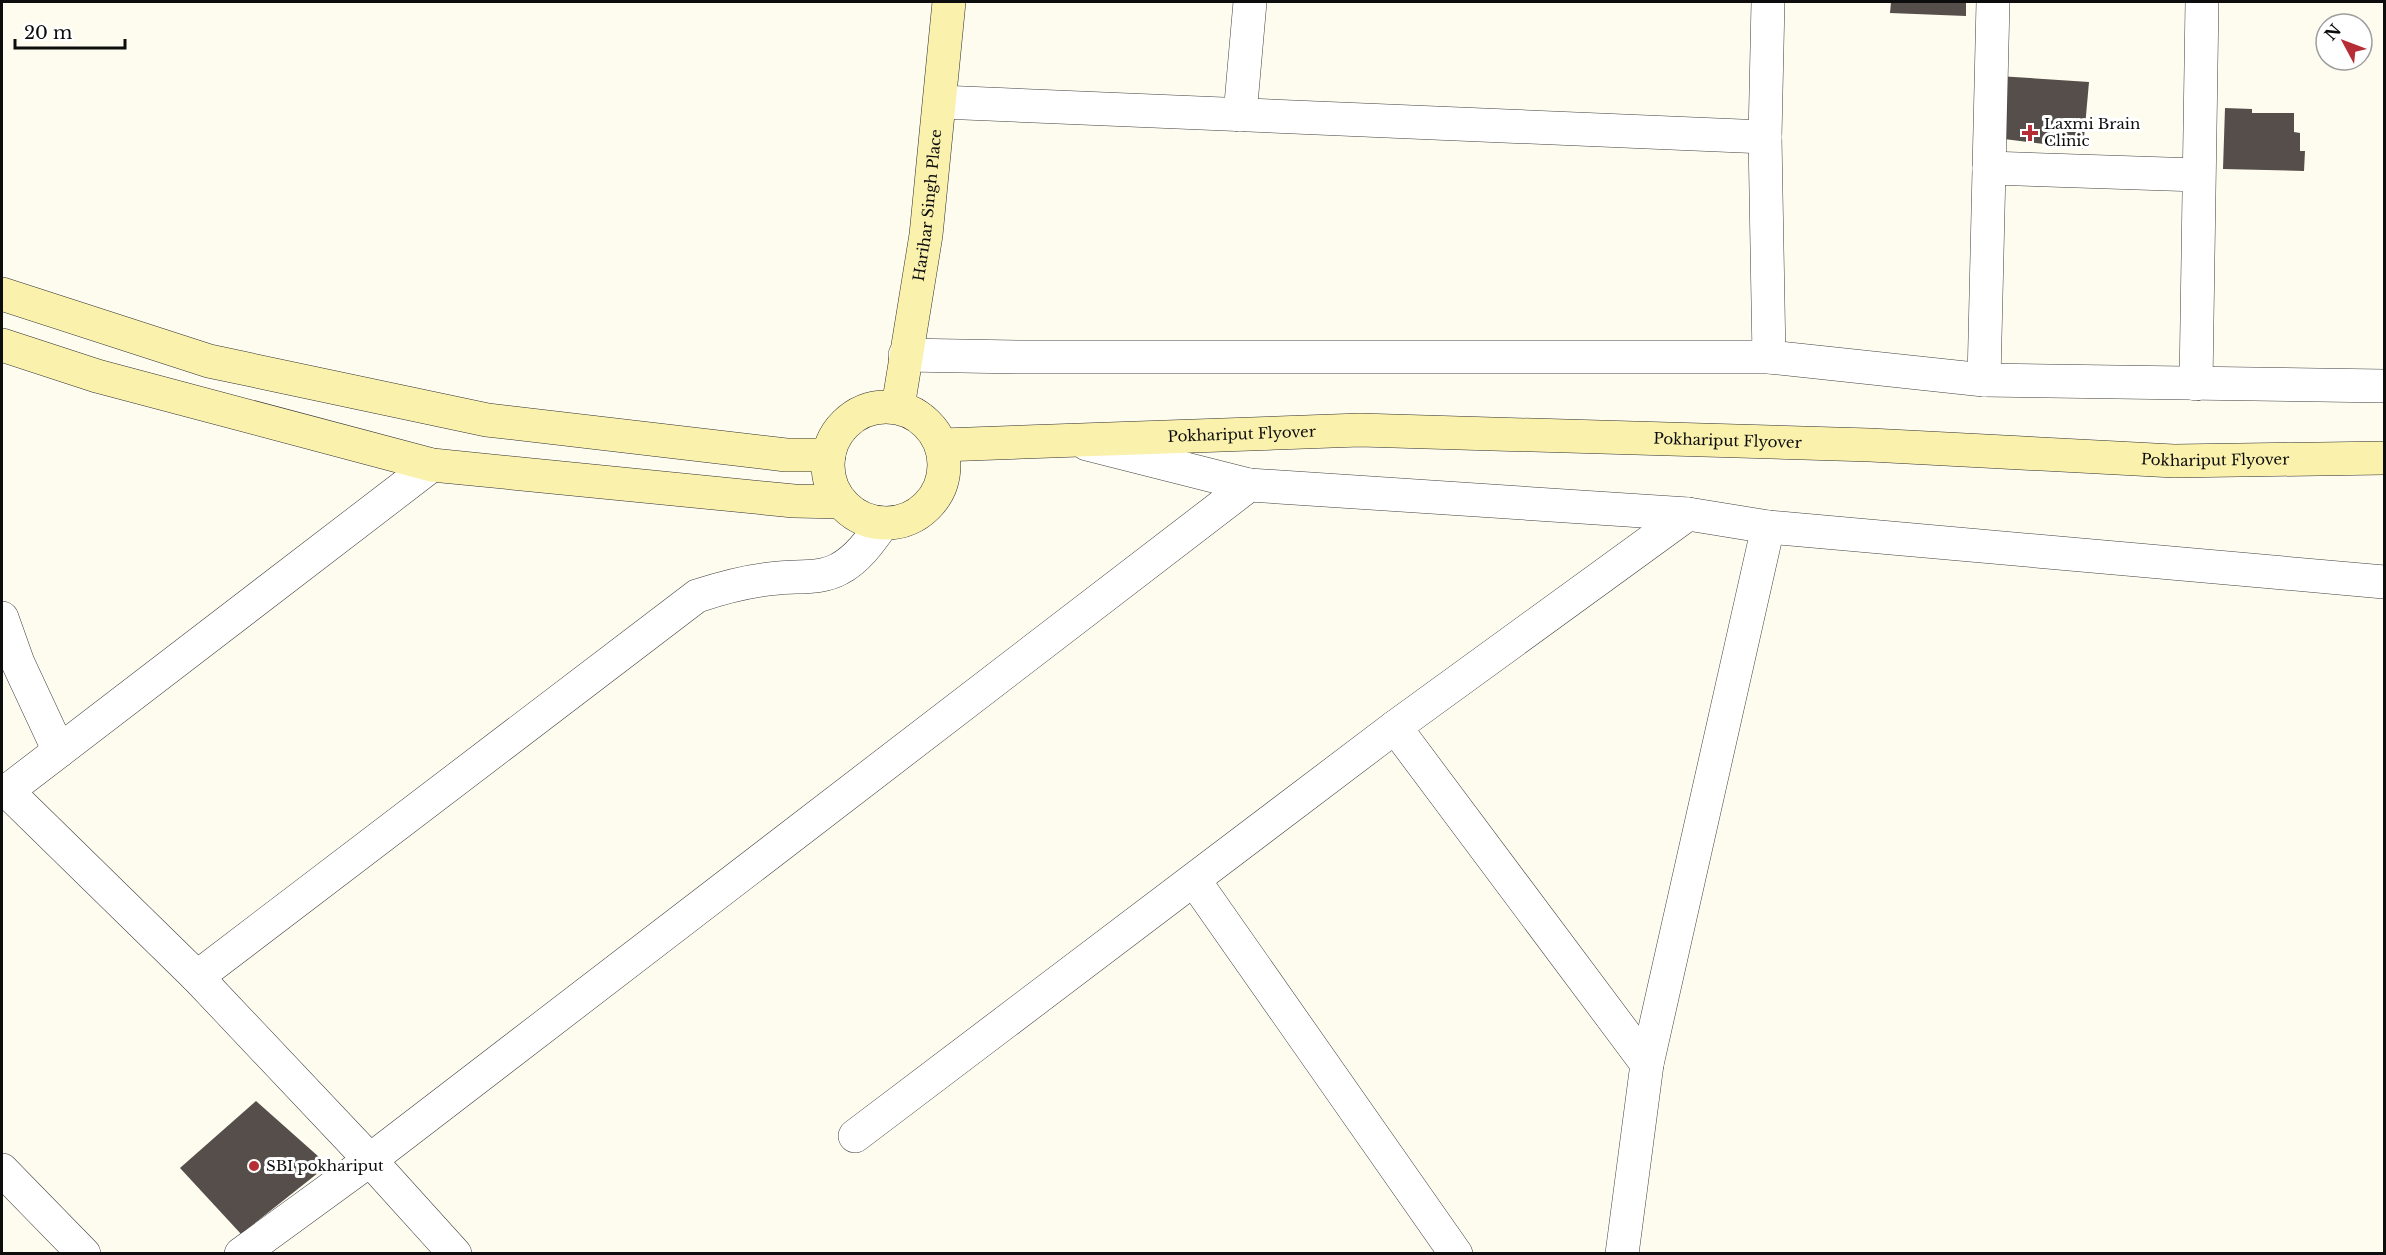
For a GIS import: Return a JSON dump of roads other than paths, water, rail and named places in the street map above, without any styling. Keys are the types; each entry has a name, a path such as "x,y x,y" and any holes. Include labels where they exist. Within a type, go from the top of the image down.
{"main road":[{"name":"Harihar Singh Place","path":"898,407 905,355 918,290 940,102 948,2"},
{"path":"2,294 209,361 487,420 786,456 829,454"},
{"path":"2,345 97,376 432,465 794,501 840,502"},
{"path":"878,406 898,407 917,414 932,428 942,445 945,466 941,486 930,504 914,516 895,523 874,523 855,515 840,502 830,484 827,463 829,454 831,443 842,426 858,413 878,406"},
{"name":"Pokhariput Flyover","path":"942,445 1360,430 1870,445 2174,460 2385,458"}],"street":[{"path":"1240,115 1250,2"},
{"path":"1768,2 1765,137 1769,357"},
{"path":"1984,380 1993,2"},
{"path":"2196,384 2202,2"},
{"path":"940,102 1765,137"},
{"path":"1989,168 2198,175"},
{"path":"905,355 1769,357 1984,380 2385,386"},
{"path":"1072,441 1249,485 1688,514 1768,527 2385,582"},
{"path":"432,465 59,751 4,790 197,977 370,1160 455,1254"},
{"path":"242,1254 370,1160 1249,485"},
{"path":"855,1136 1395,727 1688,514"},
{"path":"197,977 697,596 732,585 778,578 809,577 838,570 867,547 883,523"},
{"path":"1622,1254 1647,1064 1768,527"},
{"path":"2,618 18,663 59,751"},
{"path":"1395,727 1647,1064"},
{"path":"1194,880 1456,1254"},
{"path":"2,1170 84,1254"}],"place":[{"name":"Laxmi Brain Clinic","path":"2030,133"},
{"name":"SBI pokhariput","path":"254,1166"}]}
